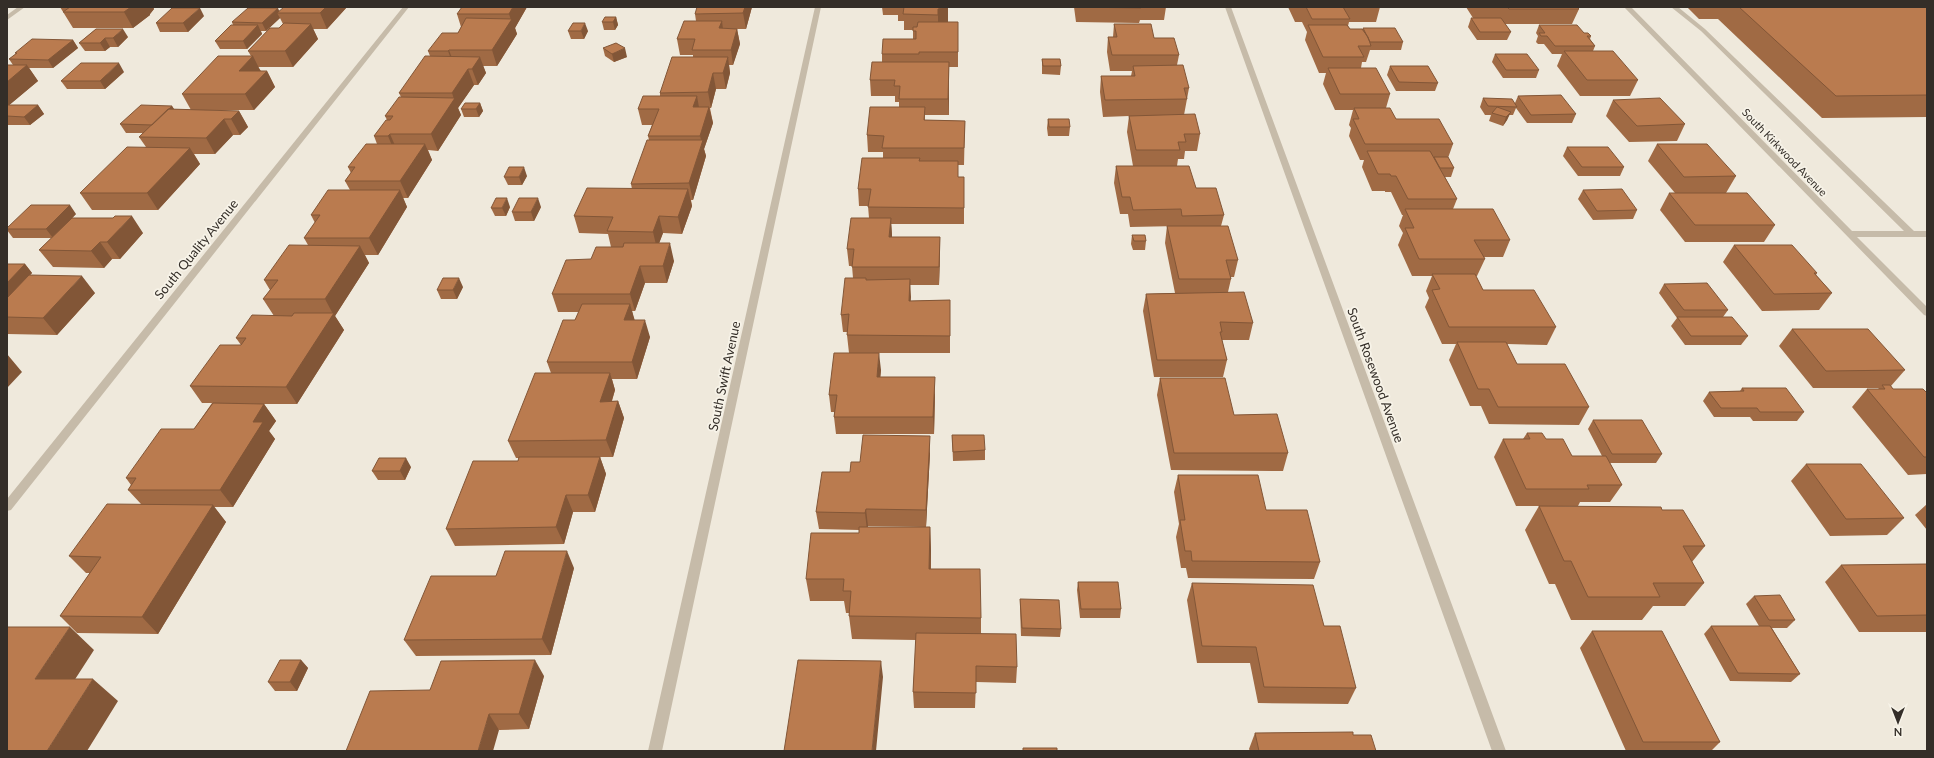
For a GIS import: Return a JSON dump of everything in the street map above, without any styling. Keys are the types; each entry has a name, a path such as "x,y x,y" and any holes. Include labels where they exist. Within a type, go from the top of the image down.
{"street":[{"path":"7,18 22,7"},
{"name":"South Quality Avenue","path":"7,507 406,7"},
{"name":"South Swift Avenue","path":"655,751 818,7"},
{"name":"South Rosewood Avenue","path":"1228,7 1499,751"},
{"name":"South Kirkwood Avenue","path":"1627,7 1927,313"},
{"path":"1674,7 1702,30 1912,234"},
{"path":"1849,234 1927,234"}],"building":[{"path":"70,7 131,7 124,12 63,12"},
{"path":"284,7 326,7 320,13 277,13"},
{"path":"462,7 513,7 509,14 457,14"},
{"path":"697,7 745,7 743,13 695,14"},
{"path":"904,7 946,7 938,9 938,15 903,14"},
{"path":"1077,7 1141,7 1141,8"},
{"path":"1306,7 1343,7 1350,19 1312,19"},
{"path":"1507,7 1577,7 1579,9 1509,9"},
{"path":"1739,7 1927,7 1927,95 1836,96"},
{"path":"172,8 200,8 183,23 156,23"},
{"path":"248,8 278,8 262,23 232,22"},
{"path":"605,17 616,17 613,22 602,22"},
{"path":"466,18 512,19 492,50 428,51 442,33 458,33"},
{"path":"1471,18 1501,18 1511,32 1480,32"},
{"path":"684,21 722,21 719,28 737,29 731,50 692,50 695,39 677,39"},
{"path":"918,22 958,22 958,52 882,54 883,39 916,39 916,31 913,31 913,27 917,27"},
{"path":"284,23 311,24 285,51 248,51 270,28 279,28"},
{"path":"573,23 585,23 581,31 568,31"},
{"path":"1114,24 1151,24 1154,38 1174,38 1179,55 1112,55 1108,37 1117,37"},
{"path":"231,25 258,25 243,41 215,41"},
{"path":"1308,25 1347,25 1350,29 1362,29 1368,37 1371,46 1358,46 1364,57 1323,57"},
{"path":"1539,25 1577,25 1584,33 1588,33 1591,36 1587,36 1595,46 1555,46 1547,36 1541,36 1539,33 1545,33"},
{"path":"1363,28 1395,28 1403,42 1370,42"},
{"path":"96,29 123,29 113,38 105,38 100,43 79,43"},
{"path":"32,39 73,40 48,60 9,59"},
{"path":"616,43 625,48 612,54 603,48"},
{"path":"1564,51 1613,51 1638,80 1587,80"},
{"path":"1495,54 1527,54 1539,70 1506,70"},
{"path":"218,56 253,56 239,71 267,71 245,94 182,94"},
{"path":"425,56 480,57 472,69 468,69 452,93 399,93"},
{"path":"672,57 728,57 723,73 713,73 708,92 660,93"},
{"path":"1042,59 1060,59 1061,66 1043,66"},
{"path":"872,62 949,62 948,99 899,99 900,86 894,86 895,80 870,80"},
{"path":"81,63 119,63 100,81 61,81"},
{"path":"7,65 27,65 7,82"},
{"path":"1183,65 1189,88 1184,88 1187,99 1105,100 1101,76 1135,76 1133,66"},
{"path":"1390,66 1428,66 1438,83 1399,82"},
{"path":"1328,68 1376,68 1390,94 1340,94"},
{"path":"1561,95 1576,114 1531,115 1518,96"},
{"path":"643,96 697,96 693,107 709,107 700,136 648,136 659,109 638,109"},
{"path":"399,97 455,98 431,134 390,134 388,136 374,136 386,120 390,120 393,116 385,116"},
{"path":"1483,98 1512,99 1517,107 1488,106"},
{"path":"1660,98 1685,124 1637,126 1613,100"},
{"path":"465,103 480,103 476,109 461,109"},
{"path":"7,105 38,105 24,117 7,116"},
{"path":"141,105 172,106 152,125 120,124"},
{"path":"870,107 925,107 924,120 965,121 964,148 882,148 884,136 867,135"},
{"path":"1497,107 1511,112 1506,117 1492,113"},
{"path":"1354,108 1390,108 1396,119 1439,119 1453,144 1365,144 1353,119 1359,119"},
{"path":"168,109 239,111 231,119 224,119 206,138 139,137"},
{"path":"1195,114 1200,134 1184,134 1186,142 1178,142 1180,150 1136,150 1129,116"},
{"path":"1048,119 1069,119 1070,127 1049,127"},
{"path":"647,140 703,140 689,183 631,184"},
{"path":"366,144 425,144 400,181 345,181 355,167 348,167"},
{"path":"1657,144 1707,144 1736,176 1684,177"},
{"path":"127,147 190,148 147,193 80,193"},
{"path":"1567,147 1608,147 1624,167 1582,167"},
{"path":"1367,151 1430,151 1457,199 1408,199 1396,176 1391,176 1390,174 1378,174"},
{"path":"1434,157 1448,157 1454,168 1440,168"},
{"path":"862,158 920,158 919,161 958,161 958,177 964,177 964,208 868,207 871,189 858,189"},
{"path":"1116,166 1189,166 1196,188 1216,188 1224,215 1182,216 1181,209 1133,210 1130,197 1122,197"},
{"path":"509,167 524,167 519,177 504,177"},
{"path":"587,188 688,189 678,217 659,216 653,232 607,231 613,217 574,216"},
{"path":"1622,189 1637,210 1597,211 1583,190"},
{"path":"328,190 400,190 369,238 304,238 320,215 311,215"},
{"path":"1669,193 1747,193 1775,225 1695,225"},
{"path":"496,198 507,198 502,208 491,208"},
{"path":"519,198 538,198 531,212 512,212"},
{"path":"31,205 70,205 46,229 7,229"},
{"path":"1405,209 1493,209 1510,240 1474,240 1485,259 1419,259 1405,228 1414,228"},
{"path":"115,216 132,216 107,242 100,242 91,251 39,250 72,218 113,218"},
{"path":"851,218 891,218 889,237 940,237 939,267 852,267 854,249 847,249"},
{"path":"1167,226 1228,226 1238,260 1226,260 1231,279 1179,279"},
{"path":"1132,235 1145,235 1146,241 1134,241"},
{"path":"624,243 670,243 663,266 640,266 630,294 552,294 566,260 591,259 596,247 623,247"},
{"path":"289,245 360,246 325,299 263,299 278,280 264,280"},
{"path":"1734,245 1792,245 1817,273 1814,273 1832,293 1774,294"},
{"path":"7,264 25,264 7,283"},
{"path":"1432,274 1475,274 1483,290 1534,290 1556,327 1449,327 1432,290 1440,289"},
{"path":"29,275 82,276 43,318 7,317 7,298"},
{"path":"443,278 459,278 453,290 437,290"},
{"path":"845,278 866,278 866,280 910,279 909,301 950,300 950,336 847,335 849,314 841,315"},
{"path":"1707,283 1728,310 1684,310 1664,284"},
{"path":"1244,292 1253,323 1220,322 1222,332 1220,332 1227,360 1157,360 1146,294"},
{"path":"582,304 630,304 624,320 645,320 632,362 547,362 563,320 575,320"},
{"path":"294,313 334,313 286,387 190,386 220,345 241,345 246,338 236,338 252,315 292,316"},
{"path":"1677,317 1732,317 1748,336 1691,336"},
{"path":"1792,329 1868,329 1905,370 1826,371"},
{"path":"1457,342 1506,342 1517,364 1565,364 1589,407 1498,407 1489,389 1478,389"},
{"path":"834,353 879,353 877,377 935,377 933,417 834,417 837,395 829,395"},
{"path":"535,373 610,373 600,402 618,401 606,440 508,441"},
{"path":"1160,378 1225,378 1234,415 1277,414 1288,453 1174,453"},
{"path":"1882,385 1890,385 1893,389 1923,389 1927,393 1927,457 1924,457 1867,389 1885,389"},
{"path":"1742,388 1786,388 1804,412 1760,412 1757,408 1721,408 1709,392 1744,391"},
{"path":"213,403 264,404 253,422 263,422 220,490 128,490 136,478 126,478 161,429 194,429"},
{"path":"1593,420 1642,420 1662,454 1612,454"},
{"path":"1527,433 1542,433 1546,439 1563,439 1572,456 1606,456 1622,485 1587,485 1589,489 1526,489 1503,439 1530,439"},
{"path":"863,435 930,436 926,510 866,509 865,513 816,512 822,472 850,472 851,462 860,462"},
{"path":"952,435 984,435 985,450 953,452"},
{"path":"519,457 600,457 588,495 566,495 556,527 446,529 473,461 518,461"},
{"path":"379,458 406,458 400,471 372,471"},
{"path":"1806,464 1861,464 1904,518 1846,519"},
{"path":"1178,475 1258,475 1266,510 1307,510 1320,562 1192,561 1191,551 1185,551 1180,520 1185,520"},
{"path":"107,504 213,505 142,617 60,616 101,557 69,556"},
{"path":"1539,506 1661,507 1662,510 1683,510 1705,546 1683,546 1704,583 1653,583 1660,597 1588,597 1571,561 1564,561"},
{"path":"859,527 930,527 929,569 980,569 981,618 849,616 851,591 843,591 844,579 806,579 811,533 859,533"},
{"path":"505,551 567,551 542,639 404,640 431,576 496,576"},
{"path":"1927,564 1927,615 1877,616 1841,565"},
{"path":"1078,582 1118,582 1121,609 1081,609"},
{"path":"1192,583 1313,585 1324,626 1340,626 1356,688 1264,687 1256,647 1202,646"},
{"path":"1780,595 1795,620 1769,620 1754,596"},
{"path":"1020,599 1059,600 1061,629 1022,628"},
{"path":"1711,626 1770,626 1800,674 1738,673"},
{"path":"7,627 70,627 35,679 93,679 47,751 7,751"},
{"path":"1592,631 1662,631 1720,742 1643,742"},
{"path":"916,633 1016,634 1017,667 976,666 976,693 913,692"},
{"path":"280,660 301,660 290,682 268,682"},
{"path":"535,660 519,714 489,714 478,751 346,751 370,691 430,690 441,661"},
{"path":"798,660 881,661 872,751 784,751"},
{"path":"1353,732 1353,735 1371,735 1376,751 1259,751 1255,733"},
{"path":"1023,748 1057,748 1057,751 1023,751"}]}
